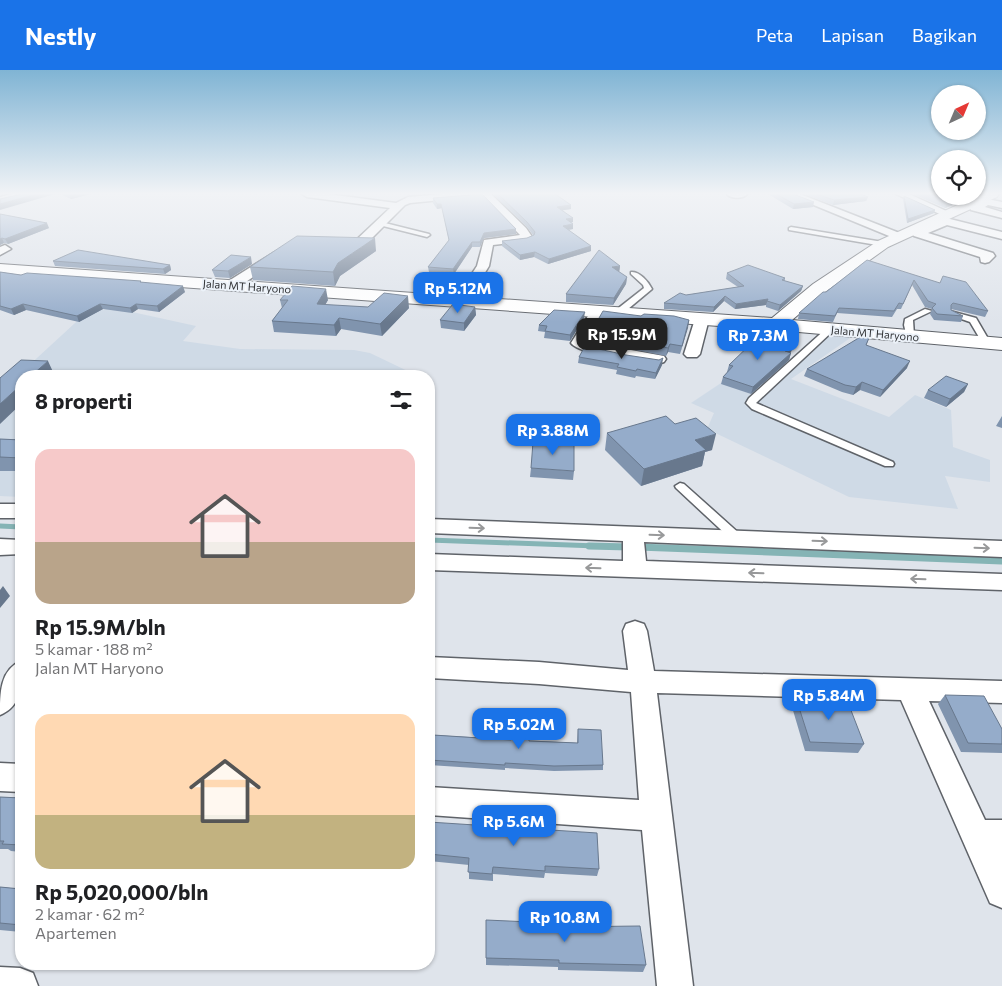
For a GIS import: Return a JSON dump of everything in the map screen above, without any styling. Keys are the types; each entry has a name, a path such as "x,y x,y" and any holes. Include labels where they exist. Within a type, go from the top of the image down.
{"main road":[{"path":"776,324 819,288 897,237"},
{"name":"Jalan MT Haryono","path":"0,269 702,318 994,343"}],"street":[{"path":"327,245 356,246 367,237"},
{"path":"461,301 483,266 488,242 528,238 527,237"},
{"path":"927,237 989,256 985,259"},
{"path":"963,237 1002,248"},
{"path":"232,285 285,250"},
{"path":"598,311 579,343 585,347 658,359"},
{"path":"692,354 702,318"},
{"path":"0,511 15,511"},
{"path":"435,527 634,551 1002,582"},
{"path":"435,562 634,551 737,538 1002,549"},
{"path":"0,546 15,547"},
{"path":"635,631 643,682 675,986"},
{"path":"435,668 539,673 643,682 1002,692"},
{"path":"0,703 15,681"},
{"path":"909,688 988,835 1002,891"},
{"path":"0,777 15,778"},
{"path":"435,801 656,816"},
{"path":"0,985 20,986"}],"lane":[{"path":"839,237 883,244"},
{"path":"619,312 648,289 646,284 633,274"},
{"path":"910,336 909,319 928,311"},
{"path":"953,313 973,320 994,343"},
{"path":"830,329 752,400 751,403 755,407 889,464"},
{"path":"680,486 737,538"}],"shaded area":[{"path":"114,308 196,326 183,341 240,349 354,350 370,353 405,370 24,370 87,312"},
{"path":"822,331 856,334 791,379 889,417 915,395 951,410 953,447 990,460 990,482 945,476 958,509 849,497 707,429 714,413 691,403 721,383 751,394"},
{"path":"15,378 15,497 0,496 0,392"}],"building":[{"path":"296,237 375,238 338,263 333,272 250,267"},
{"path":"448,237 482,237 480,242 472,242 453,269 428,267 449,240"},
{"path":"578,237 591,246 549,259 535,252 520,255 502,241 527,238"},
{"path":"78,250 170,265 163,269 53,261"},
{"path":"599,250 620,266 612,267 627,277 614,298 566,294"},
{"path":"231,255 251,257 228,271 212,270"},
{"path":"867,260 940,283 943,276 966,282 988,311 953,303 951,310 963,316 937,314 932,308 936,304 928,301 914,280 903,304 899,303 894,311 839,308 835,316 799,313 823,292 826,292"},
{"path":"748,265 785,278 782,280 803,286 780,305 767,301 768,299 736,304 725,296 714,307 664,303 680,293 686,295 744,286 727,273"},
{"path":"0,272 21,275 27,273 141,281 183,286 157,306 136,304 130,308 100,304 77,316 23,304 11,309 0,306"},
{"path":"292,286 326,289 317,304 368,307 384,293 408,296 380,324 339,318 334,325 272,321 288,300 280,300"},
{"path":"453,304 475,307 464,323 440,320"},
{"path":"554,310 585,312 570,335 545,331 547,326 539,325"},
{"path":"603,311 641,316 644,314 674,316 689,320 682,346 670,344 668,348 591,332"},
{"path":"867,333 871,333 866,345 910,361 883,390 862,382 856,387 845,385 807,369"},
{"path":"758,337 793,345 785,351 791,353 753,387 723,377 733,366 729,365"},
{"path":"585,346 626,355 659,360 663,358 656,373 637,369 636,371 617,367 619,364 579,357"},
{"path":"21,360 48,361 38,370 15,370 15,390 0,404 0,378"},
{"path":"946,376 968,384 950,399 928,390"},
{"path":"666,416 675,424 696,418 716,434 695,440 706,450 644,469 607,433"},
{"path":"0,439 15,440 15,458 0,457"},
{"path":"533,442 574,444 574,471 531,468"},
{"path":"945,695 984,696 1002,729 1002,744 968,743"},
{"path":"796,698 847,700 864,744 810,742"},
{"path":"512,725 529,726 529,741 578,743 578,729 601,730 603,765 554,766 505,763 505,765 435,760 435,735 511,740"},
{"path":"0,797 15,798 15,845 2,844 4,841 0,841"},
{"path":"435,822 597,833 599,869 545,866 545,871 493,867 492,874 468,872 469,858 435,855"},
{"path":"0,887 15,888 15,924 0,923"},
{"path":"486,920 553,923 553,927 640,926 646,965 559,963 559,960 486,958"}],"waterway":[{"path":"0,526 15,527"},
{"path":"435,540 613,547"},
{"path":"589,546 613,547"},
{"path":"613,547 629,547"},
{"path":"613,547 624,547"},
{"path":"638,547 1002,561"}]}
